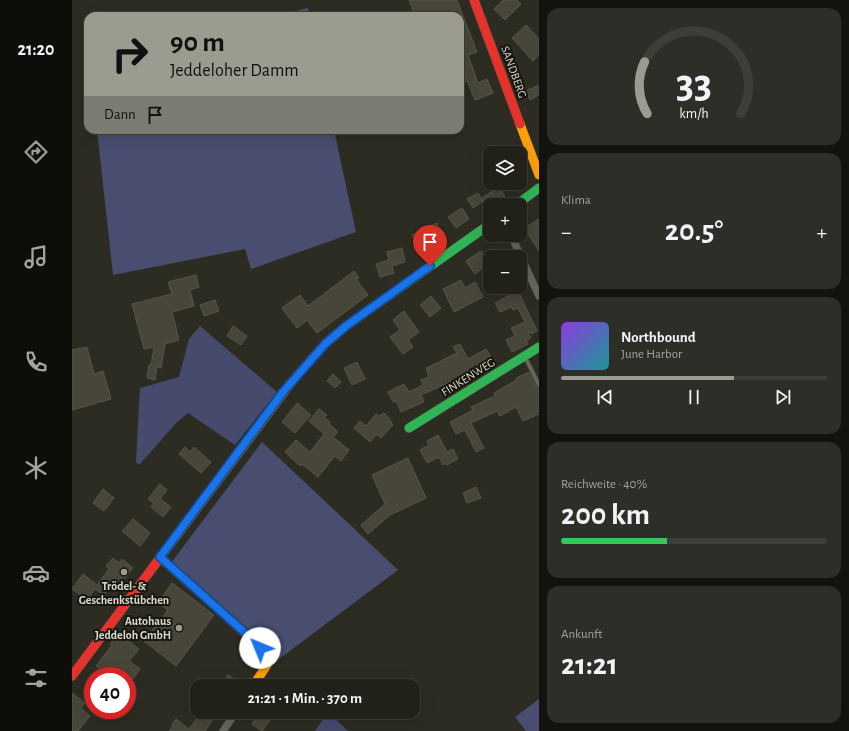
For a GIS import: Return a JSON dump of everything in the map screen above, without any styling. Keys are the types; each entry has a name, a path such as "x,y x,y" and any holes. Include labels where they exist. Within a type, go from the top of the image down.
{"main road":[{"name":"SANDBERG","path":"474,0 539,175"},
{"path":"525,198 539,188"},
{"path":"72,676 283,392 325,344 346,326 483,229"},
{"name":"FINKENWEG","path":"409,428 539,347"},
{"path":"160,557 243,631 266,654 267,665 258,679"}],"street":[{"path":"514,242 539,296"},
{"path":"223,731 231,719"}],"lane":[{"path":"525,356 539,385"}],"shaded area":[{"path":"308,8 308,12 291,12"},
{"path":"97,134 335,134 356,232 251,269 245,249 113,275"},
{"path":"200,326 277,392 235,445 188,413 177,422 139,465 136,462 140,388 179,377 189,339"},
{"path":"262,442 398,570 279,659 171,563"},
{"path":"539,699 539,731 526,731 515,717"},
{"path":"323,719 335,719 348,731 315,731"}],"building":[{"path":"409,0 457,0 462,12 414,12"},
{"path":"503,0 517,0 521,4 505,20 494,9"},
{"path":"464,18 477,52 468,55 478,83 487,79 493,93 475,100 467,81 464,82"},
{"path":"526,25 539,39 539,55 533,61 512,38"},
{"path":"539,85 539,95 530,100 526,91"},
{"path":"494,190 501,190 505,198 483,198 483,200 482,198"},
{"path":"478,193 483,201 473,208 467,199"},
{"path":"462,208 469,219 456,228 448,217"},
{"path":"539,219 539,251 527,233 527,226"},
{"path":"437,223 439,229 436,231 439,238 419,250 412,235"},
{"path":"402,248 405,262 392,266 394,273 380,277 376,264 389,260 387,252"},
{"path":"481,251 483,254 483,268 475,274 466,261"},
{"path":"354,271 359,278 356,279 368,295 317,333 307,320 297,328 282,308 300,295 308,306"},
{"path":"196,275 199,287 190,290 194,306 172,312 179,340 165,344 161,368 157,367 155,380 147,378 154,347 144,349 132,304 172,294 168,282"},
{"path":"461,280 465,288 475,282 483,297 454,312 443,289"},
{"path":"512,294 519,294 537,331 531,334 530,332 528,333 531,338 526,340 528,344 512,352 506,340 515,336 511,328 525,322 518,308 513,310 511,307 500,312 495,303"},
{"path":"431,296 441,308 430,317 420,305"},
{"path":"215,300 219,311 204,316 200,305"},
{"path":"404,311 419,332 408,340 413,347 403,354 390,337 400,330 393,320"},
{"path":"233,326 247,336 241,345 227,336"},
{"path":"460,344 468,359 486,349 493,361 470,375 453,383 452,381 421,395 424,402 401,412 396,401 393,402 388,392 404,384 409,392 423,385 421,380 429,377 426,368 457,353 453,347"},
{"path":"87,347 94,374 103,371 111,399 72,410 72,350"},
{"path":"357,362 365,379 352,385 344,368"},
{"path":"529,372 536,386 539,388 539,414 523,421 516,407 500,416 497,411 471,423 484,448 476,452 465,430 456,434 450,422 473,410 471,407 495,396 494,393 517,380 516,378"},
{"path":"333,374 341,382 335,388 327,381"},
{"path":"297,403 311,415 295,433 282,422"},
{"path":"319,409 327,415 324,417 338,432 333,437 349,450 341,461 335,456 318,477 302,464 300,466 285,452 296,440 310,452 324,434 309,421"},
{"path":"384,413 393,425 381,438 377,434 370,442 354,428 360,421 366,426 376,414 379,416"},
{"path":"438,435 447,452 453,449 458,459 447,465 446,463 443,465 439,457 427,463 420,450 429,445 427,441"},
{"path":"185,447 190,452 194,447 211,462 201,473 179,454"},
{"path":"408,458 426,498 390,515 368,534 361,525 385,504 372,475"},
{"path":"160,484 167,490 160,499 171,507 163,517 151,507 154,503 148,499"},
{"path":"476,487 481,498 467,503 463,493"},
{"path":"103,489 114,498 104,511 93,503"},
{"path":"133,519 150,533 140,546 122,531"},
{"path":"113,558 119,563 122,559 133,568 118,586 114,582 104,595 95,589 87,600 72,589 83,574 97,585 109,569 106,566"},
{"name":"Autohaus Jeddeloh GmbH","path":"172,583 214,615 176,666 144,641 168,610 158,603"},
{"path":"119,634 139,649 129,661 140,669 136,675 136,667 96,666 112,645 110,644"},
{"path":"228,675 234,679 225,679"},
{"path":"72,693 84,702 81,708 84,711 84,719 88,719 78,731 72,731"},
{"path":"176,719 189,729 196,719 209,719 212,721 205,731 169,731"},
{"path":"255,719 271,719 262,731 252,724"}],"traffic: fast":[{"path":"525,198 539,188"},
{"path":"289,385 325,344 346,326 483,229"},
{"path":"409,428 539,347"}],"traffic: slow":[{"path":"520,124 539,175"},
{"path":"174,539 289,385"},
{"path":"160,557 243,631 266,654 267,665 258,679"}],"traffic: jam":[{"path":"474,0 520,124"},
{"path":"72,676 174,539"}],"place":[{"name":"Trödel- & Geschenkstübchen","path":"124,572"},
{"name":"Autohaus Jeddeloh GmbH","path":"179,628"}],"route":[{"path":"260,648 160,557 283,392 325,344 346,326 430,266"}]}
